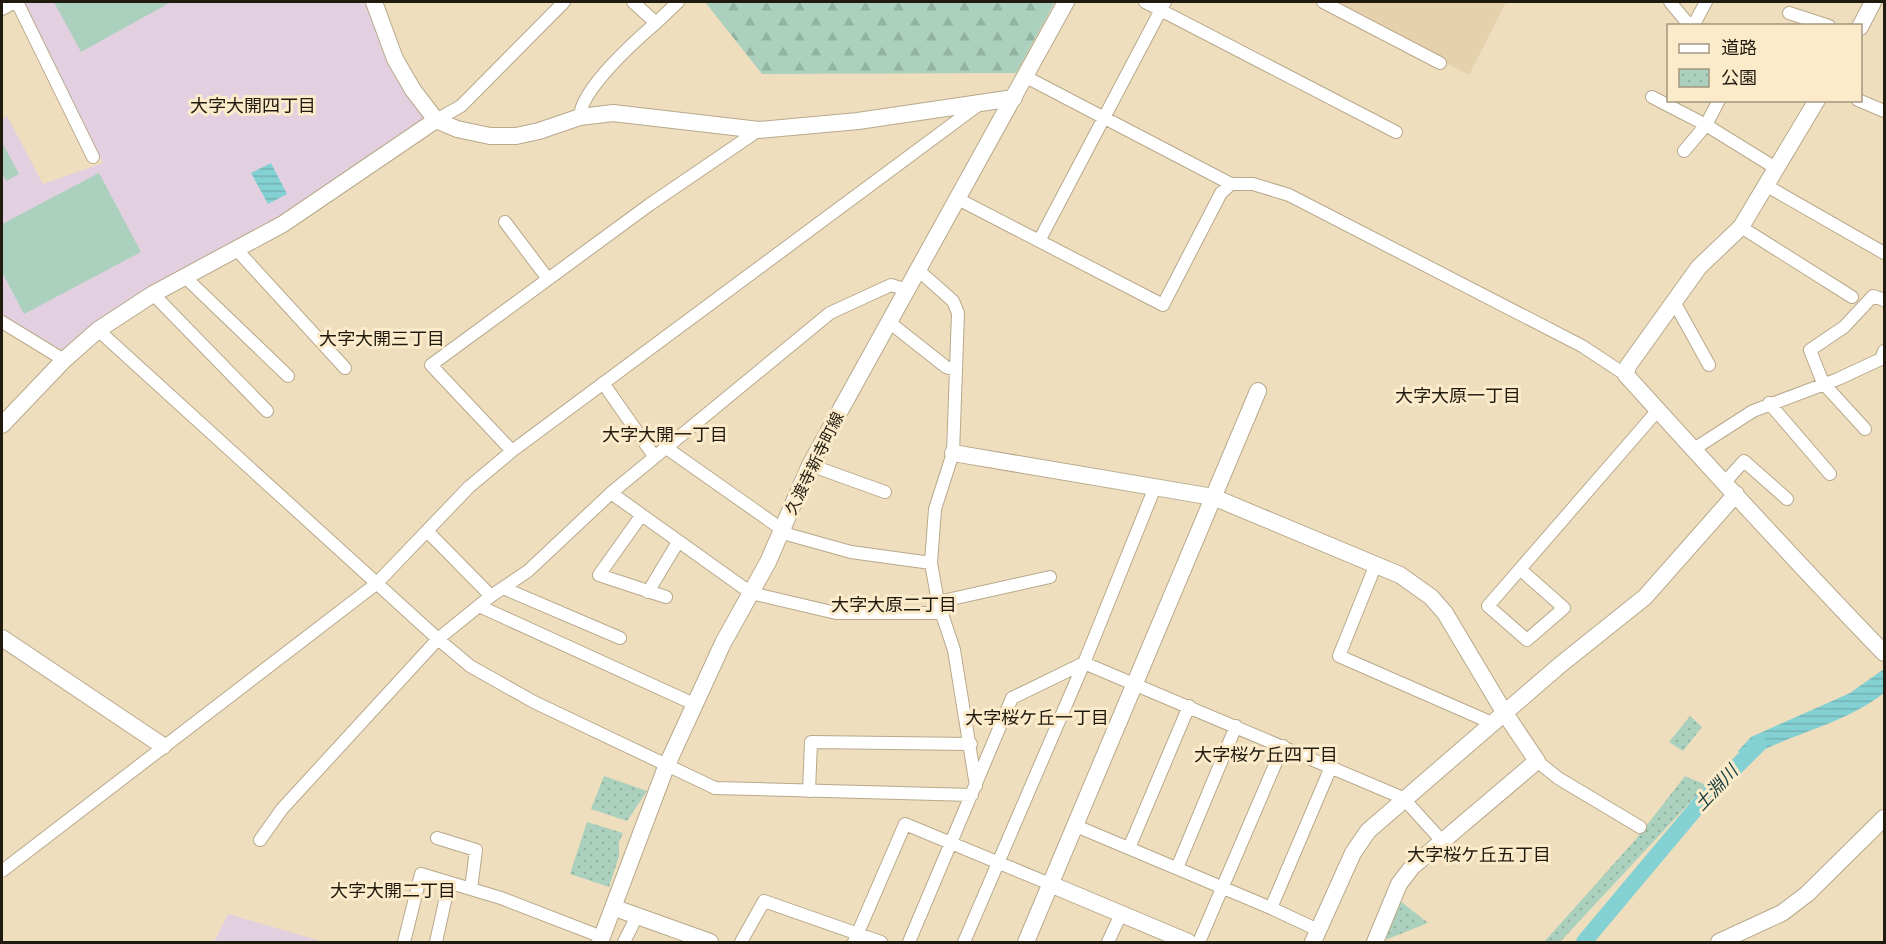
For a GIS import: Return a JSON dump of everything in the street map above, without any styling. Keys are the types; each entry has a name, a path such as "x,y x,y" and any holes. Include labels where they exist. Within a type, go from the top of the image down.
{"street":[{"path":"2,9 16,2 93,157"},
{"path":"374,2 395,59 413,90 436,120 457,129 490,136 516,136 580,117 613,113 759,130 858,121 1014,98"},
{"path":"2,425 64,360 98,330 153,294 283,224 436,120 461,106 564,2"},
{"path":"633,2 656,23"},
{"path":"580,117 580,107 587,96 633,42 678,2"},
{"name":"久渡寺新寺町線","path":"601,940 615,908 641,826 666,767 694,704 782,530 810,465 1066,2"},
{"path":"1144,2 1162,6 1396,132"},
{"path":"1323,2 1440,63"},
{"path":"1670,2 1689,24"},
{"path":"1692,24 1706,2"},
{"path":"1862,24 1873,2"},
{"path":"1038,241 1162,6"},
{"path":"1789,13 1823,24"},
{"path":"1026,77 1231,184 1253,184 1289,195 1582,346 1626,375 1731,488 1765,530 1884,653"},
{"path":"1652,97 1706,125 1777,169"},
{"path":"1684,151 1706,125 1718,102"},
{"path":"1626,375 1628,366 1673,300 1699,267 1741,227 1816,102"},
{"path":"1862,102 1884,111"},
{"path":"2,871 376,584 469,487 512,451 982,103"},
{"path":"512,451 431,365 649,205 759,130"},
{"path":"958,199 1163,305 1221,193 1231,184"},
{"path":"1767,186 1884,253"},
{"path":"505,222 548,279"},
{"path":"1741,227 1852,297"},
{"path":"237,250 345,368"},
{"path":"918,270 953,301 958,313 953,453 935,509 931,563 941,608 954,650 971,744 974,791"},
{"path":"185,277 288,376"},
{"path":"260,840 282,809 438,639 491,596 528,571 610,493 830,313 891,285 907,290"},
{"path":"153,294 267,411"},
{"path":"1865,429 1823,383 1810,350 1844,327 1874,296 1884,300"},
{"path":"1673,300 1709,365"},
{"path":"2,322 64,360"},
{"path":"889,322 946,367 956,370"},
{"path":"98,330 438,639 470,666 498,682 666,767 715,788 809,791 974,791"},
{"path":"1694,449 1769,403 1881,359 1884,351"},
{"path":"603,382 654,456"},
{"path":"1026,942 1257,391"},
{"path":"1769,403 1830,474"},
{"path":"1521,570 1564,608 1527,640 1488,606 1658,410"},
{"path":"665,447 790,535 851,552 931,563"},
{"path":"953,453 1213,497 1376,564 1415,585 1445,613 1498,718 1537,762 1558,778 1640,827"},
{"path":"1076,826 1271,908 1316,936 1353,853 1368,831 1403,798 1645,597 1731,488 1744,461 1788,499"},
{"path":"810,465 885,492"},
{"path":"964,942 1084,663 1155,487"},
{"path":"610,493 751,593 836,613 941,608 1050,577"},
{"path":"641,516 599,575 666,597"},
{"path":"427,531 491,596"},
{"path":"648,592 678,542"},
{"path":"1376,564 1340,656 1498,718"},
{"path":"503,588 620,638"},
{"path":"479,606 694,704"},
{"path":"2,638 163,746"},
{"path":"909,942 1012,698 1084,663 1403,798 1442,841"},
{"path":"1129,848 1189,706"},
{"path":"1177,868 1236,726"},
{"path":"809,791 811,742 971,744"},
{"path":"1199,942 1283,746"},
{"path":"1375,942 1399,884 1412,867 1537,762"},
{"path":"1271,908 1331,766"},
{"path":"1719,942 1782,913 1807,894 1884,818"},
{"path":"856,938 905,824 1121,914 1167,938 1188,942"},
{"path":"437,838 476,850 471,889"},
{"path":"404,942 421,874 471,889 601,940"},
{"path":"436,942 449,883"},
{"path":"741,942 764,901 856,938 881,942"},
{"path":"615,908 710,942"},
{"path":"1108,942 1121,914"},
{"path":"624,942 637,916"}],"shaded area":[{"path":"24,2 367,2 425,120 258,232 171,275 91,325 62,350 25,329 15,328 2,317 2,119 7,116 43,184 103,163"},
{"path":"1330,2 1506,2 1469,75"},
{"path":"228,914 324,942 214,942"}],"green space":[{"path":"54,2 171,2 81,52"},
{"path":"705,2 1055,2 1016,73 762,74"},
{"path":"3,144 19,174 6,181 2,173"},
{"path":"99,173 141,252 24,314 2,272 2,224"},
{"path":"1690,716 1702,727 1683,751 1669,742"},
{"path":"604,776 647,791 627,821 591,809"},
{"path":"1685,776 1706,785 1560,942 1544,942 1636,839"},
{"path":"587,822 623,833 619,842 619,856 609,887 570,874"},
{"path":"1399,900 1428,923 1385,940"}],"water":[{"path":"271,163 287,194 268,204 251,173"},
{"path":"1884,669 1884,693 1868,704 1746,759 1738,751 1751,737 1850,693"}],"waterway":[{"name":"土淵川","path":"1584,942 1703,800 1759,744"}],"district":[{"name":"大字大開四丁目","path":"253,106"},
{"name":"大字大開三丁目","path":"382,339"},
{"name":"大字大原一丁目","path":"1458,396"},
{"name":"大字大開一丁目","path":"665,435"},
{"name":"大字大原二丁目","path":"894,605"},
{"name":"大字桜ケ丘一丁目","path":"1037,718"},
{"name":"大字桜ケ丘四丁目","path":"1266,755"},
{"name":"大字桜ケ丘五丁目","path":"1479,855"},
{"name":"大字大開二丁目","path":"393,891"}]}
